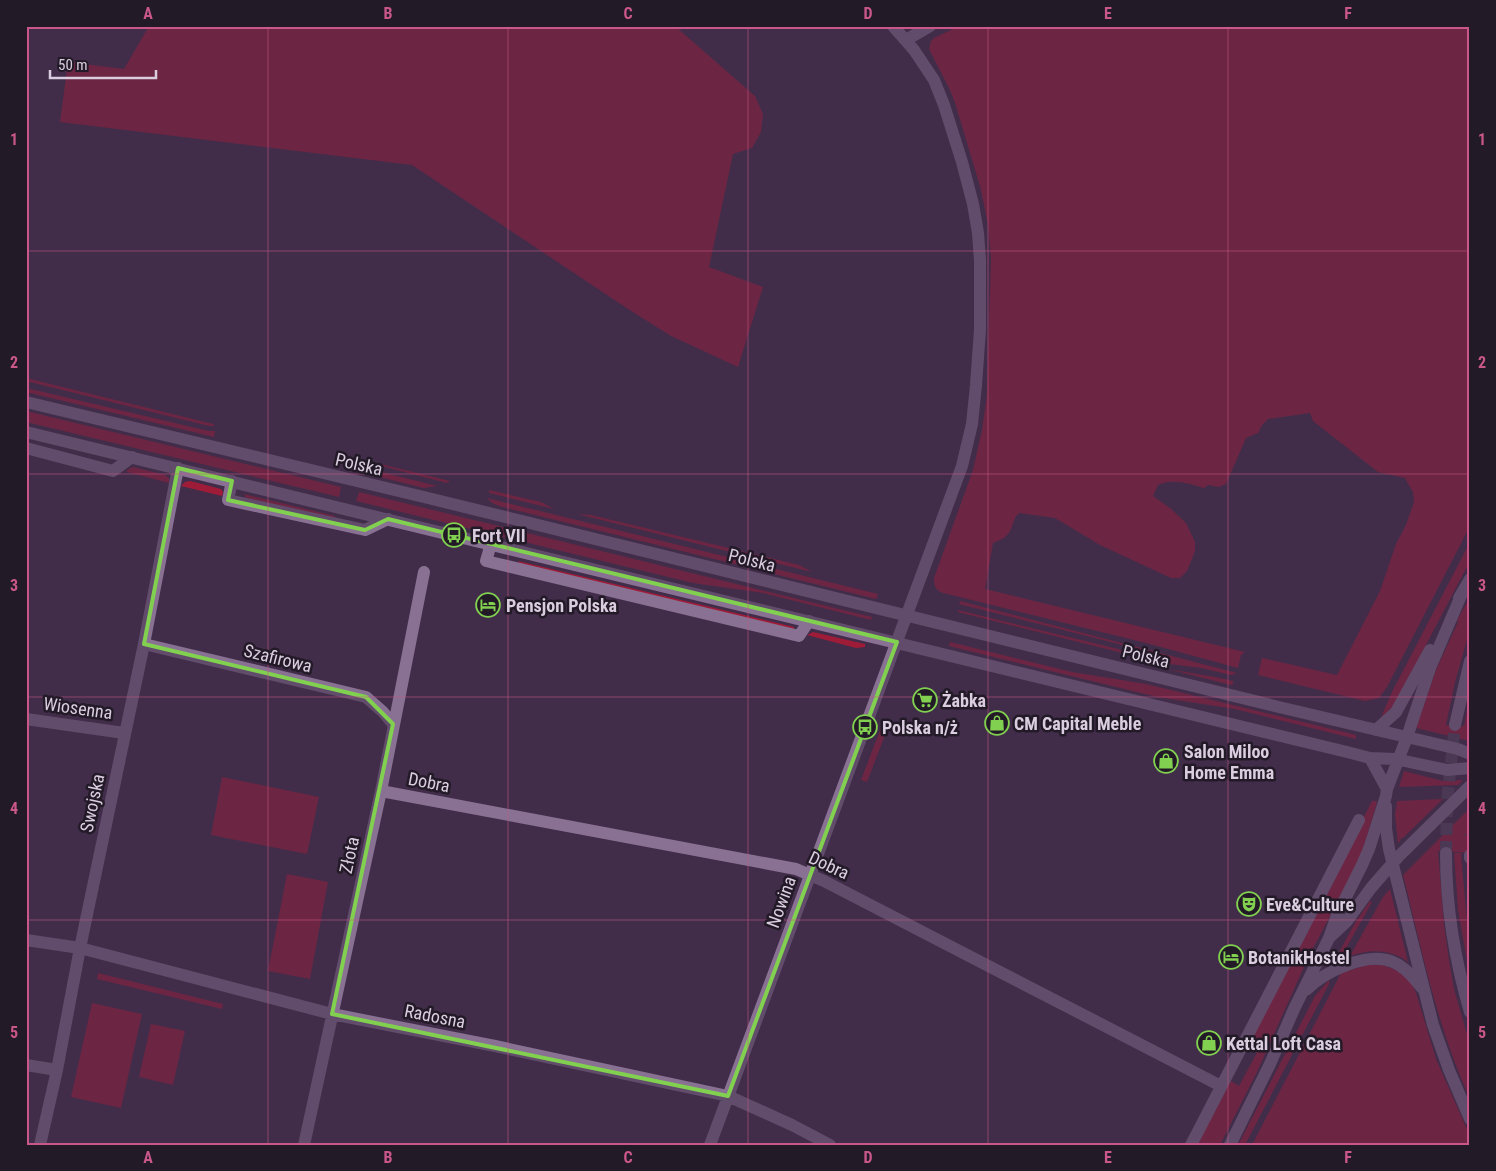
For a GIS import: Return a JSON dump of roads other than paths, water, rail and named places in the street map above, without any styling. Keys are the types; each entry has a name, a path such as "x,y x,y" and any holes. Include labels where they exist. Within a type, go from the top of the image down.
{"street":[{"name":"Nowina","path":"710,1145 962,466 972,424 980,330 980,260 973,204 962,162 934,80 919,57 893,26"},
{"path":"906,40 930,26"},
{"name":"Polska","path":"26,402 1458,749 1470,754"},
{"path":"26,432 1370,758 1399,760 1447,770 1470,768"},
{"path":"26,448 113,471 132,458"},
{"name":"Swojska","path":"40,1145 144,644 178,468"},
{"path":"232,481 228,500 365,530 388,519"},
{"path":"491,544 486,562 799,636 809,621"},
{"name":"Złota","path":"304,1145 381,791 424,572"},
{"path":"1230,1145 1270,1064 1369,849 1386,793 1430,668 1470,578"},
{"path":"1376,730 1396,712 1464,591"},
{"name":"Szafirowa","path":"144,644 366,697 394,724"},
{"path":"1455,725 1470,661"},
{"name":"Wiosenna","path":"26,719 124,733"},
{"path":"1370,758 1386,793 1386,828 1393,862 1438,1042 1470,1119"},
{"path":"1329,938 1347,921 1393,862 1470,786"},
{"name":"Dobra","path":"381,791 796,869 1222,1086"},
{"path":"1192,1145 1359,820"},
{"path":"1446,853 1452,931 1457,961 1470,1012"},
{"name":"Radosna","path":"26,940 80,948 332,1014 495,1046 728,1096 792,1125 830,1145"},
{"path":"1300,998 1316,982 1330,972 1360,961 1379,959 1394,962 1405,970 1415,979 1425,994"},
{"path":"26,1064 57,1070"}],"tunnel":[{"path":"1446,853 1447,802 1455,725"}],"place":[{"name":"Fort VII","path":"454,535"},
{"name":"Pensjon Polska","path":"488,605"},
{"name":"Żabka","path":"925,700"},
{"name":"CM Capital Meble","path":"997,723"},
{"name":"Polska n/ż","path":"865,727"},
{"name":"Salon Miloo Home Emma","path":"1166,761"},
{"name":"Eve&Culture","path":"1249,904"},
{"name":"BotanikHostel","path":"1231,957"},
{"name":"Kettal Loft Casa","path":"1209,1043"}]}
